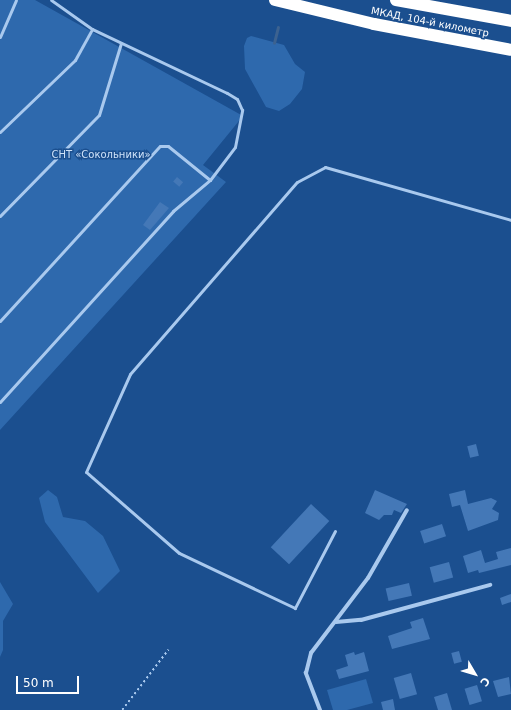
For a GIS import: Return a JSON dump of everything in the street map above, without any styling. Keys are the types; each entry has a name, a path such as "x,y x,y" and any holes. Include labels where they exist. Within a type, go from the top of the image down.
{"highway":[{"name":"МКАД, 104-й километр","path":"275,0 374,24 488,46 509,52"},
{"name":"МКАД, 104-й километр","path":"396,0 511,22"}],"street":[{"path":"320,710 306,673 307,663 311,653 336,622 372,572 407,510"},
{"path":"336,622 361,620 490,585"}],"lane":[{"path":"0,37 16,0"},
{"path":"0,402 173,211 210,180 235,147 242,110 237,99 92,29 51,0"},
{"path":"0,132 75,60 92,29"},
{"path":"0,216 99,115 121,43"},
{"path":"0,321 160,146 168,146 210,180"},
{"path":"335,531 295,608 179,553 86,472 130,374 297,182 325,167 511,220"}],"path":[{"path":"122,710 168,650"}],"green space":[{"name":"СНТ «Сокольники»","path":"0,0 35,0 243,116 203,165 226,182 0,430"},
{"path":"251,36 284,45 295,64 305,72 302,89 290,104 279,111 266,107 245,69 244,46 247,38"},
{"path":"48,490 57,497 63,517 85,521 103,536 120,571 98,593 45,522 39,498"},
{"path":"0,582 13,604 3,621 3,650 0,657"},
{"path":"366,679 373,703 347,710 333,710 327,690"}],"building":[{"path":"177,177 183,182 179,187 173,182"},
{"path":"160,202 169,208 150,230 143,225"},
{"path":"476,444 479,456 470,458 467,446"},
{"path":"375,490 407,504 401,513 394,510 392,515 384,515 379,520 365,513"},
{"path":"465,490 468,504 491,498 497,501 492,509 499,513 498,520 468,531 460,505 452,507 449,494"},
{"path":"311,504 329,521 289,564 271,547"},
{"path":"442,524 446,536 424,543 420,531"},
{"path":"511,548 511,565 479,573 478,570 468,573 463,556 481,550 485,563 498,559 496,552"},
{"path":"449,562 453,577 434,583 430,567"},
{"path":"409,583 412,596 389,601 386,588"},
{"path":"511,594 511,602 502,605 500,598"},
{"path":"423,618 430,639 392,649 388,636 412,628 410,622"},
{"path":"459,651 462,662 454,664 451,653"},
{"path":"354,652 355,655 364,652 369,671 339,679 336,670 348,666 345,655"},
{"path":"411,673 417,694 400,699 394,678"},
{"path":"509,677 511,694 498,697 493,681"},
{"path":"477,685 482,701 470,705 465,689"},
{"path":"447,693 452,710 438,710 434,697"},
{"path":"393,699 395,710 383,710 381,702"}],"waterway":[{"path":"274,43 278,27"}]}
